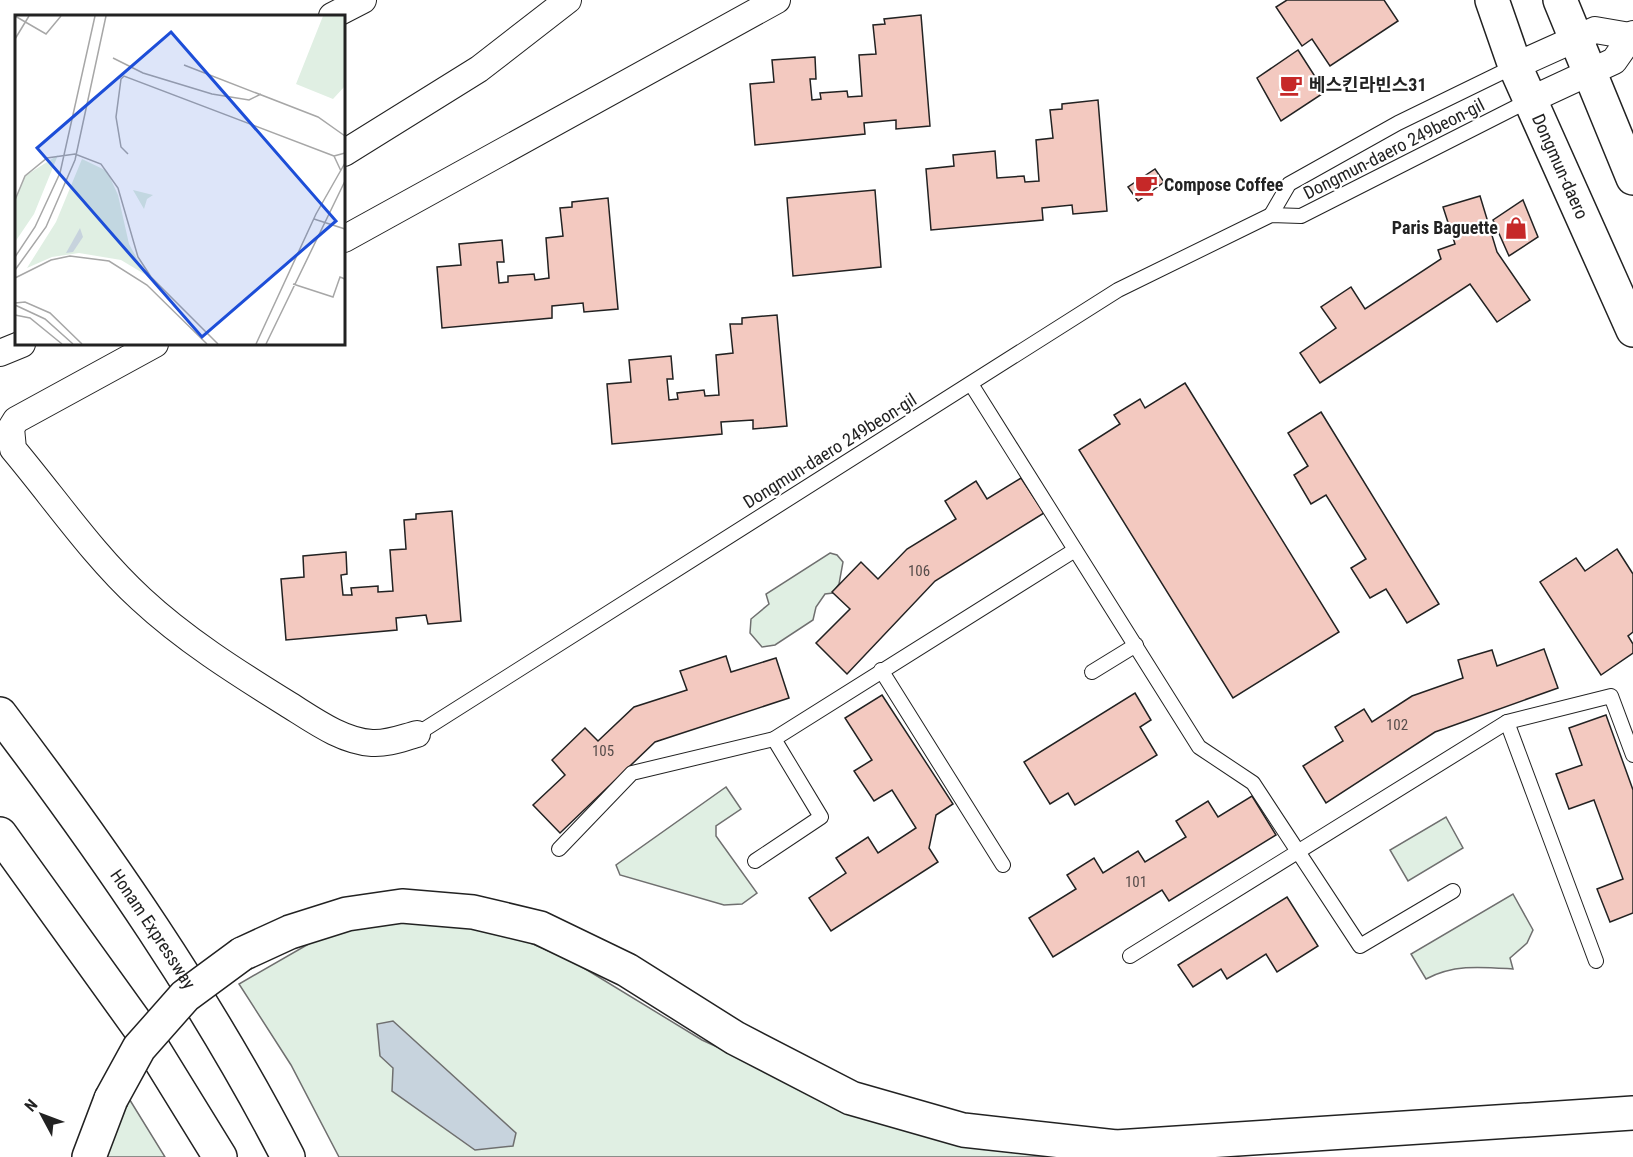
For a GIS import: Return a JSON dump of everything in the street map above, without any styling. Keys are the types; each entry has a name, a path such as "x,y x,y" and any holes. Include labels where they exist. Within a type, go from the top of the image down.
{"main road":[{"name":"Dongmun-daero","path":"1492,0 1515,66 1633,330"},
{"path":"1560,0 1633,178"},
{"name":"Honam Expressway","path":"0,714 59,792 216,1025 288,1157"},
{"path":"0,834 146,1037 220,1157"},
{"path":"89,1157 111,1099 139,1048 185,996 242,954 290,932 347,914 402,906 473,912 540,928 627,970 735,1038 851,1098 963,1130 1116,1147 1633,1113"}],"street":[{"path":"334,15 363,0"},
{"path":"345,152 479,69 568,0"},
{"path":"345,238 777,0"},
{"path":"1515,66 1594,30 1631,35 1614,61 1530,100"},
{"path":"0,353 20,345"},
{"path":"153,345 16,420 11,428 13,449 117,575 141,600 182,633 268,692 325,727 350,739 380,743 417,734"}],"lane":[{"name":"Dongmun-daero 249beon-gil","path":"1271,216 1289,184 1398,123 1515,66"},
{"name":"Dongmun-daero 249beon-gil","path":"417,734 1118,290 1271,216 1301,216 1530,100"},
{"path":"970,384 1199,747 1252,783 1360,946 1453,891"},
{"path":"559,849 632,773 774,739 1075,549"},
{"path":"1092,672 1136,645"},
{"path":"881,670 1003,865"},
{"path":"1130,956 1507,722 1611,696 1633,755"},
{"path":"1507,722 1596,961"},
{"path":"755,861 821,817 774,739"}],"green space":[{"path":"830,553 837,555 843,562 839,584 833,593 825,594 816,607 813,620 775,645 762,647 750,633 751,619 769,604 766,594"},
{"path":"726,787 741,809 716,826 716,836 757,893 742,904 724,905 620,875 616,865"},
{"path":"1446,817 1463,848 1408,881 1390,850"},
{"path":"1513,894 1533,930 1527,943 1510,958 1513,969 1479,967 1458,969 1426,979 1411,954"},
{"path":"407,913 489,925 574,962 702,1040 865,1115 961,1141 1054,1157 339,1157 291,1065 239,984 319,938"},
{"path":"120,1084 165,1157 89,1157"}],"shaded area":[{"path":"393,1021 516,1133 513,1146 475,1150 392,1091 393,1068 380,1056 377,1024"}],"building":[{"path":"1287,0 1384,0 1398,21 1330,66 1312,39 1302,46 1276,7"},
{"path":"921,15 930,126 896,129 896,120 864,123 865,134 755,145 750,84 774,82 772,60 815,57 816,79 810,79 812,100 821,99 820,93 847,91 848,97 862,96 859,55 876,54 873,25 885,24 884,19"},
{"name":"베스킨라빈스31","path":"1298,50 1325,92 1281,121 1257,78"},
{"path":"1098,100 1107,211 1073,214 1072,205 1042,208 1043,220 931,230 926,169 954,166 953,155 995,151 997,178 1024,176 1025,182 1039,181 1036,140 1053,138 1050,110 1062,109 1062,104"},
{"name":"Compose Coffee","path":"1155,169 1164,182 1138,201 1128,187"},
{"path":"875,190 881,267 793,276 787,198"},
{"path":"1480,196 1497,252 1530,300 1497,322 1470,284 1320,383 1300,353 1336,328 1321,307 1351,287 1365,309 1441,259 1438,250 1455,244 1443,207"},
{"path":"608,198 618,309 584,312 583,303 552,306 552,318 442,328 437,267 461,265 459,244 502,240 504,262 497,262 499,283 508,282 508,276 534,274 535,280 549,278 546,238 563,236 560,208 572,207 572,202"},
{"name":"Paris Baguette","path":"1523,200 1538,237 1509,256 1493,220"},
{"path":"777,315 787,426 753,429 753,420 721,422 722,434 612,444 607,384 631,382 629,360 671,356 673,379 667,379 669,400 678,399 677,393 704,390 705,396 719,395 716,355 733,353 730,324 742,324 742,318"},
{"path":"1185,383 1339,632 1233,698 1079,450 1120,424 1114,415 1140,399 1145,408"},
{"path":"1321,412 1439,604 1407,623 1386,589 1370,598 1351,568 1366,559 1326,495 1311,504 1294,475 1308,466 1288,433"},
{"path":"1021,478 1044,513 935,581 847,674 816,643 850,609 832,592 861,562 878,579 907,549 956,519 945,501 976,481 987,499"},
{"path":"452,511 461,621 428,624 426,615 396,618 397,630 286,640 281,579 304,577 303,556 346,552 347,574 341,575 343,595 352,595 351,588 378,586 378,592 393,591 390,550 406,549 404,520 416,519 416,514"},
{"path":"1617,549 1633,574 1633,632 1628,636 1633,644 1633,653 1601,675 1540,582 1576,558 1585,571"},
{"path":"1544,649 1558,688 1435,732 1326,803 1303,766 1343,741 1335,727 1364,709 1372,722 1412,696 1463,678 1458,660 1492,650 1497,666"},
{"path":"726,656 731,672 776,658 789,698 655,742 560,833 533,805 565,775 552,760 585,728 598,741 634,707 687,690 680,671"},
{"path":"1135,693 1151,720 1140,727 1157,755 1075,805 1068,793 1050,804 1024,762"},
{"path":"882,695 953,804 936,815 929,848 938,862 831,931 809,898 846,873 836,858 868,837 878,853 916,828 892,790 874,801 854,771 872,760 845,718"},
{"path":"1606,715 1633,790 1633,913 1610,922 1597,889 1623,879 1594,800 1569,809 1556,774 1582,765 1569,728"},
{"path":"1252,796 1276,835 1169,901 1162,890 1053,957 1029,918 1076,889 1067,875 1094,858 1103,873 1138,851 1145,862 1186,837 1176,821 1208,801 1218,817"},
{"path":"1287,897 1318,946 1277,972 1266,954 1227,979 1221,969 1193,987 1178,965"}],"place":[{"name":"베스킨라빈스31","path":"1291,85"},
{"name":"Compose Coffee","path":"1146,185"},
{"name":"Paris Baguette","path":"1516,228"}]}
